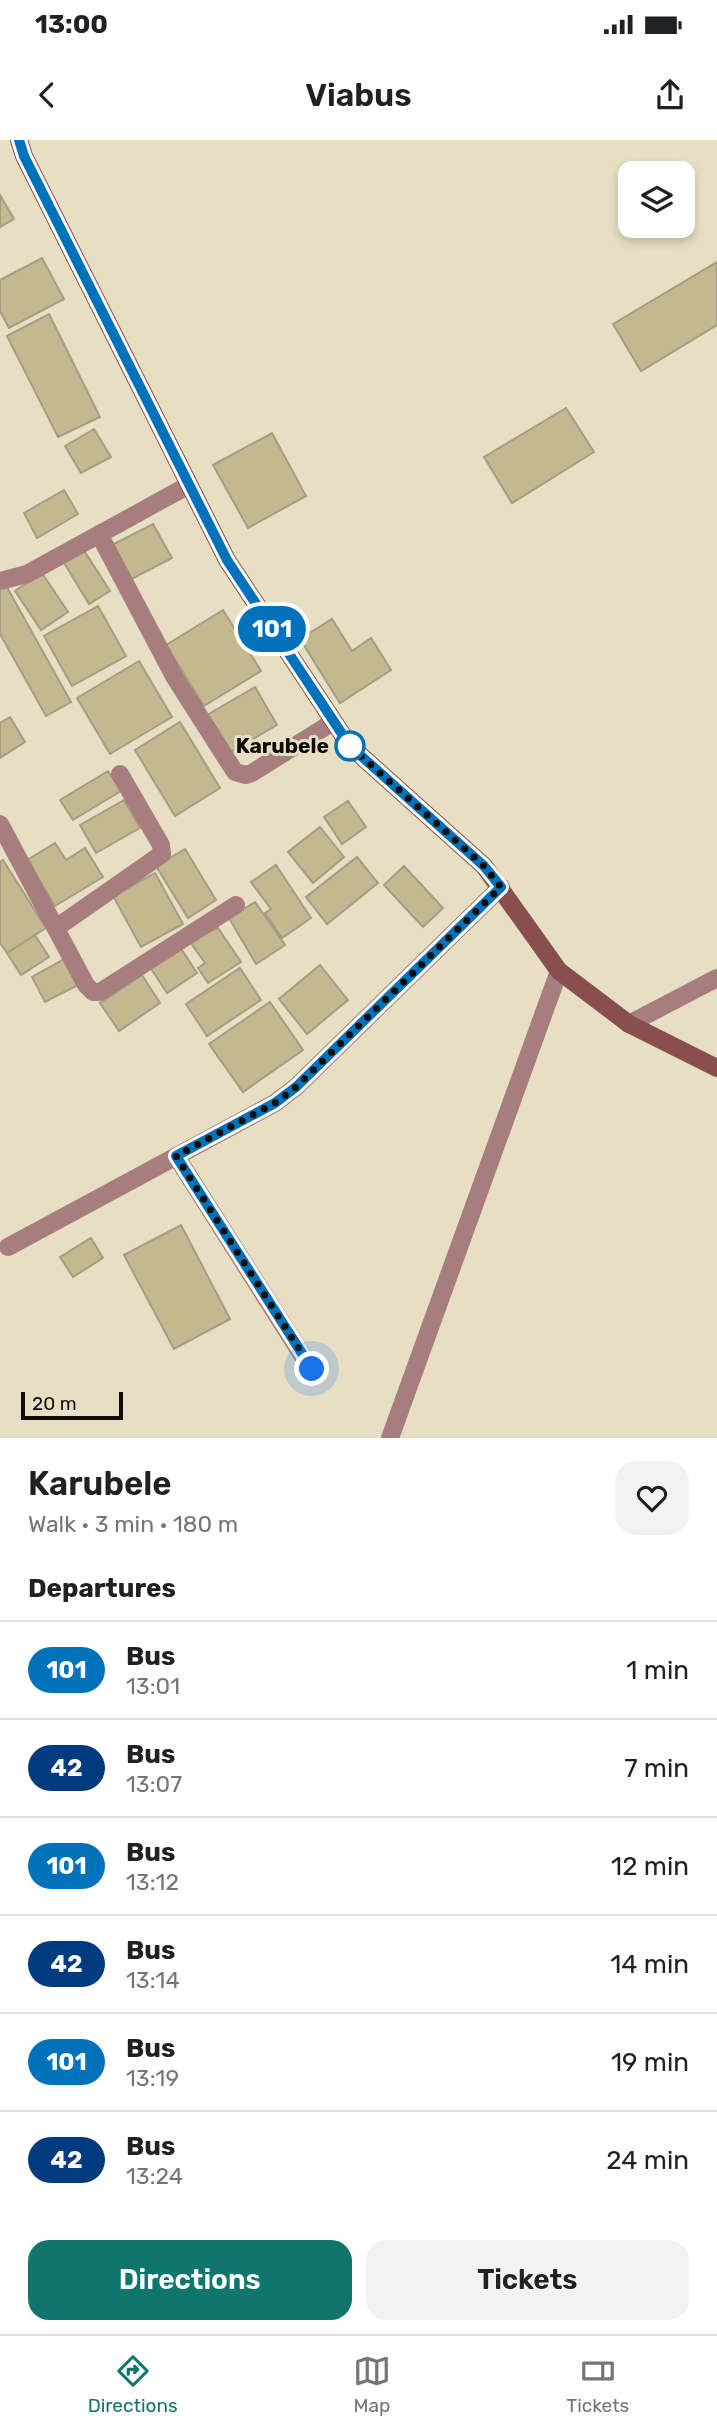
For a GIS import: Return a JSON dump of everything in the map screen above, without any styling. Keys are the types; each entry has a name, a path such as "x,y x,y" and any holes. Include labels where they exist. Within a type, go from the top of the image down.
{"street":[{"path":"19,140 24,156 227,560 350,746 484,866 559,971 629,1024 717,1068"},
{"path":"0,581 27,574 189,485"},
{"path":"99,534 175,678 235,772 246,775 252,773 333,722"},
{"path":"56,928 162,853 162,845 120,774"},
{"path":"0,824 86,985 96,992 236,905"},
{"path":"8,1247 275,1103 296,1087 501,887"},
{"path":"390,1438 559,971"},
{"path":"629,1024 717,978"},
{"path":"176,1156 312,1369"}],"building":[{"path":"0,195 14,219 0,227"},
{"path":"42,258 64,299 9,328 0,311 0,280"},
{"path":"717,262 717,325 641,371 613,324"},
{"path":"49,314 100,417 58,437 7,336"},
{"path":"566,408 594,452 512,503 484,457"},
{"path":"94,429 111,457 81,473 65,446"},
{"path":"272,433 306,496 248,528 213,465"},
{"path":"64,490 78,514 37,538 24,513"},
{"path":"153,524 172,558 128,581 110,546"},
{"path":"83,549 110,591 89,604 63,561"},
{"path":"42,573 68,612 41,630 15,591"},
{"path":"4,582 71,702 46,716 0,634 0,584"},
{"path":"98,606 126,656 72,686 44,636"},
{"path":"223,610 261,671 204,706 166,645"},
{"path":"332,619 352,651 371,638 391,670 340,703 300,639"},
{"path":"139,661 172,717 110,754 77,698"},
{"path":"255,687 277,725 229,753 207,715"},
{"path":"10,717 25,742 0,758 0,723"},
{"path":"180,722 220,788 175,816 135,750"},
{"path":"108,771 121,791 73,820 60,800"},
{"path":"124,800 140,828 96,853 80,825"},
{"path":"348,801 366,827 342,844 324,817"},
{"path":"320,827 344,857 313,883 288,852"},
{"path":"55,843 66,860 85,848 103,877 55,906 27,860"},
{"path":"185,849 216,900 188,918 156,866"},
{"path":"357,857 378,883 327,924 306,897"},
{"path":"3,860 46,928 7,953 0,943 0,862"},
{"path":"276,865 311,918 282,938 265,913 271,909 251,882"},
{"path":"404,866 443,908 423,927 384,885"},
{"path":"155,873 183,924 141,947 113,896"},
{"path":"255,902 285,945 256,964 229,918"},
{"path":"218,928 241,962 208,983 198,968 205,963 188,939"},
{"path":"35,935 49,957 21,975 7,953"},
{"path":"180,947 197,973 167,993 150,967"},
{"path":"64,959 78,985 45,1002 32,977"},
{"path":"320,965 348,1000 307,1034 279,999"},
{"path":"240,968 261,1000 207,1036 186,1004"},
{"path":"142,975 160,1003 119,1031 100,1003"},
{"path":"270,1002 303,1050 243,1092 209,1044"},
{"path":"181,1225 230,1319 174,1349 124,1255"},
{"path":"91,1238 103,1258 73,1277 60,1257"}],"bus line":[{"name":"101","path":"19,140 24,156 227,560 350,746 484,866 501,887 296,1087 275,1103 176,1156 312,1369"}],"place":[{"name":"Karubele","path":"350,746"}],"route":[{"path":"312,1369 176,1156 275,1103 296,1087 501,887 484,866 350,746"}]}
